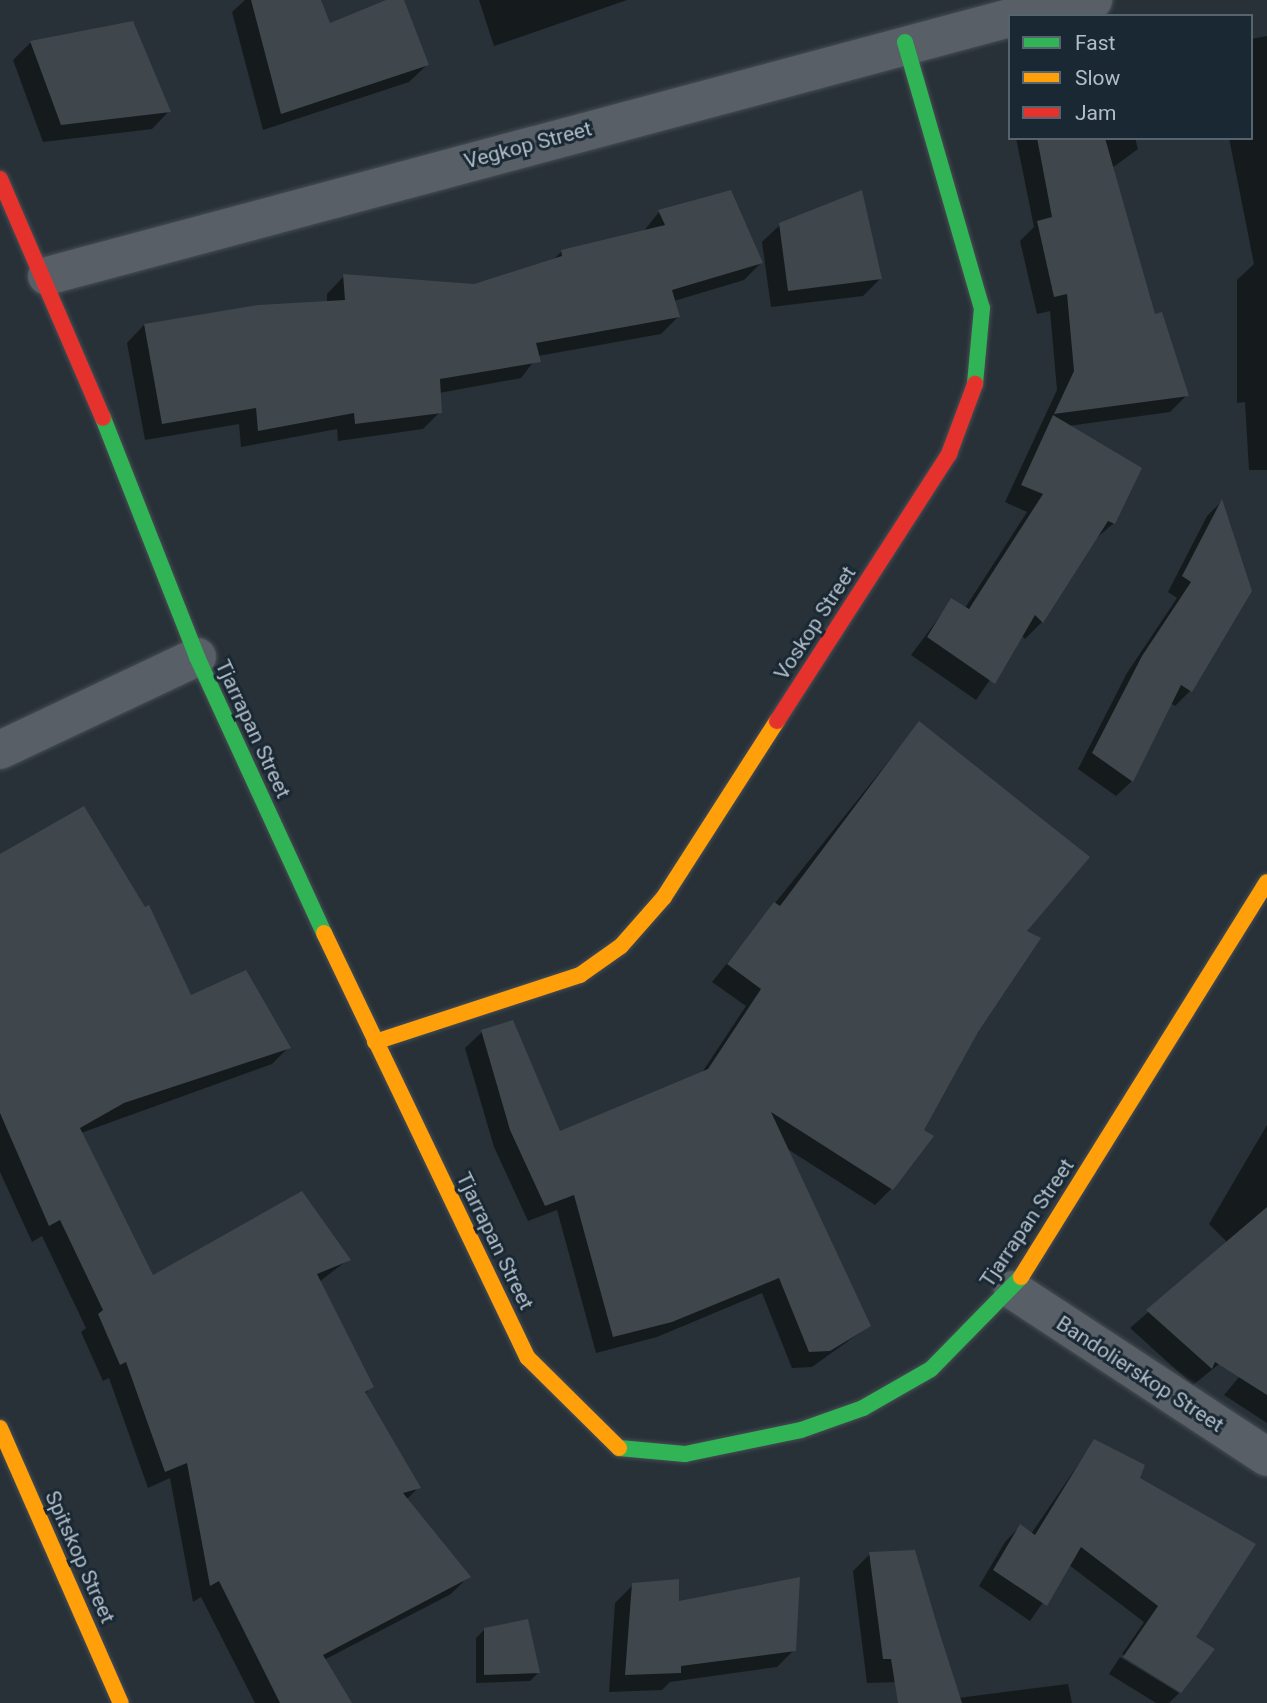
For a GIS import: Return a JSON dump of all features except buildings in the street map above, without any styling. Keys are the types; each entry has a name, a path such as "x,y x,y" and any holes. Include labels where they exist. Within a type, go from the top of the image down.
{"street":[{"path":"1031,14 1093,0"},
{"name":"Vegkop Street","path":"47,276 905,42 1008,18"},
{"name":"Voskop Street","path":"375,1042 580,975 621,946 664,897 949,454 976,378 982,308 905,42"},
{"name":"Tjarrapan Street","path":"0,179 47,276 197,657 375,1042 528,1358 584,1425 631,1454 685,1454 801,1430 863,1408 931,1368 1013,1290 1267,882"},
{"path":"0,750 197,657"},
{"name":"Bandolierskop Street","path":"1013,1290 1267,1457"},
{"name":"Spitskop Street","path":"0,1428 121,1703"}],"traffic: fast":[{"path":"905,42 982,308 975,384"},
{"path":"103,418 197,657 324,933"},
{"path":"619,1448 685,1454 801,1430 863,1408 931,1369 1021,1277"}],"traffic: slow":[{"path":"375,1042 580,975 621,946 664,897 777,721"},
{"path":"1021,1277 1267,882"},
{"path":"324,933 528,1358 619,1448"},
{"path":"0,1428 121,1703"}],"traffic: jam":[{"path":"0,179 103,418"},
{"path":"777,721 949,454 975,384"}]}
